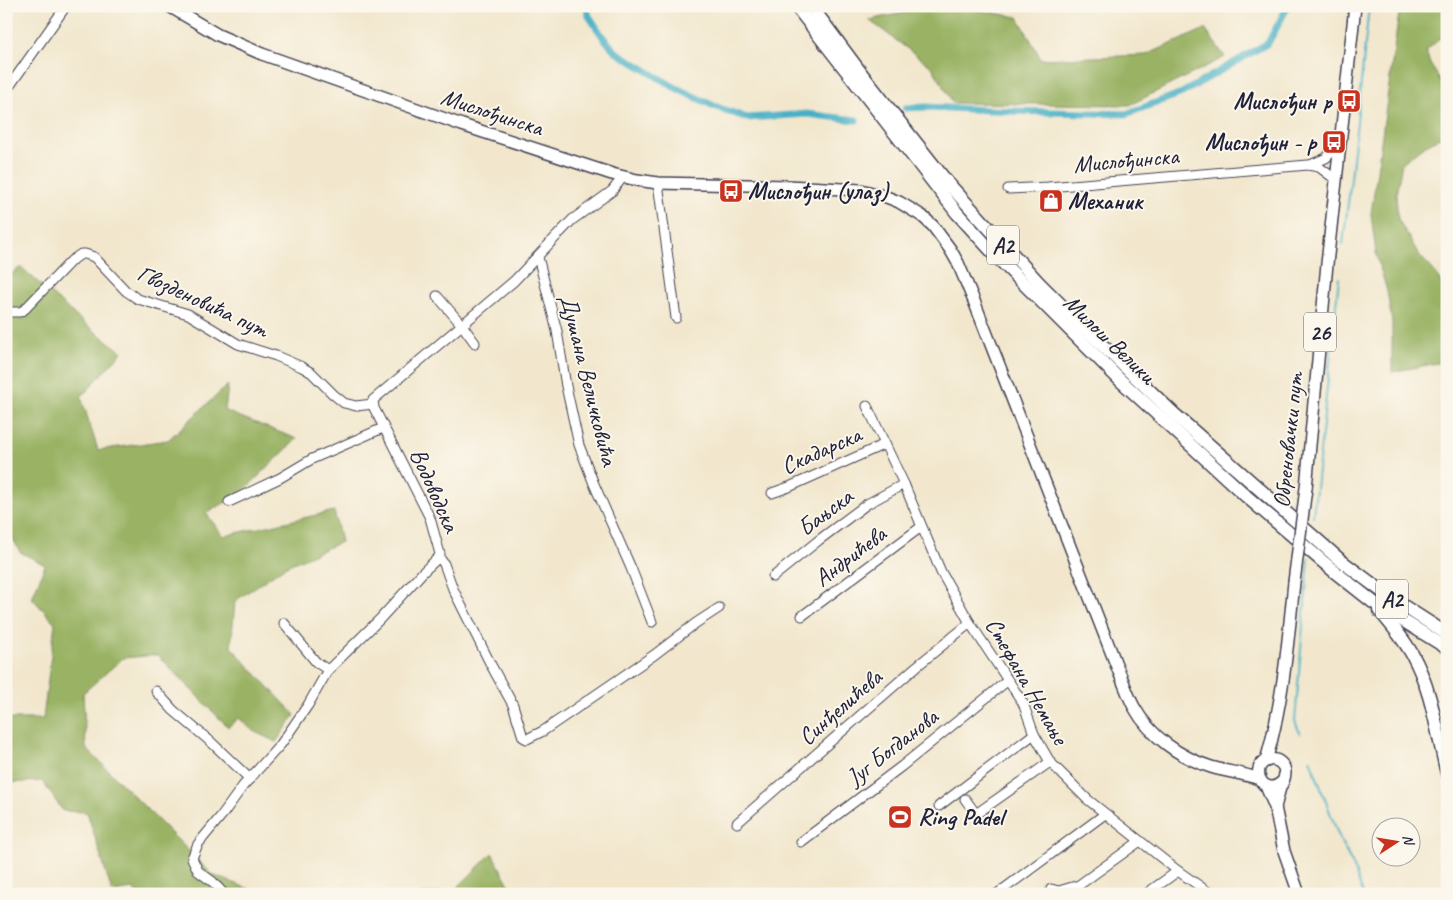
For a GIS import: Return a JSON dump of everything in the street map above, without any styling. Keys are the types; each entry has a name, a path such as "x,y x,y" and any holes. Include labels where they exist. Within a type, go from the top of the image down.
{"highway":[{"name":"Милош Велики","path":"796,6 957,213 997,257 1120,380 1246,496 1335,572 1373,602 1447,648"},
{"name":"Милош Велики","path":"811,6 946,181 1039,284 1174,414 1340,560 1391,598 1447,634"},
{"path":"1373,602 1406,645 1422,674 1447,773"}],"main road":[{"name":"Мислођинска","path":"169,6 218,36 262,54 462,125 623,177 658,182 861,190 884,196 922,216 943,238 958,263 1118,672 1134,707 1152,731 1172,749 1201,764 1263,782"},
{"name":"Обреновачки пут","path":"1264,762 1274,729 1287,648 1306,488 1336,176 1355,6"},
{"name":"Обреновачки пут","path":"1274,729 1279,762"},
{"path":"1225,771 1271,760 1279,762"},
{"name":"26","path":"1264,762 1259,768 1258,774 1275,807 1284,851 1299,894"},
{"name":"26","path":"1275,807 1285,776 1283,766 1279,762"},
{"path":"1263,782 1274,787 1282,782"}],"street":[{"path":"6,91 66,6"},
{"name":"Мислођинска","path":"1008,189 1048,188 1308,165 1326,158 1340,143"},
{"path":"1308,165 1319,167 1331,176 1336,176"},
{"path":"373,404 374,399 514,281 538,258 572,220 612,191 623,177"},
{"path":"658,182 676,318"},
{"name":"Гвозденовића пут","path":"6,312 20,312 25,309 71,261 85,254 94,257 126,291 138,299 188,314 238,344 276,356 302,367 312,373 344,403 356,406 373,404"},
{"name":"Душана Величковића","path":"538,258 556,331 579,445 652,622"},
{"path":"436,296 475,343"},
{"name":"Водоводска","path":"224,894 213,882 198,871 192,858 198,844 243,786 281,744 308,705 328,670 439,557 440,550 430,518 383,428 373,404"},
{"name":"Стефана Немање","path":"867,406 904,484 941,572 970,623 1023,703 1033,722 1034,734 1050,762 1087,800 1178,871 1211,894"},
{"path":"229,502 280,478 312,459 383,428"},
{"name":"Скадарска","path":"772,493 790,487 885,444"},
{"name":"Бањска","path":"773,577 867,504 904,484"},
{"name":"Андрићева","path":"802,616 921,527"},
{"path":"439,557 444,564 453,589 513,705 523,737 527,739 543,731 719,608"},
{"path":"284,623 316,662 328,670"},
{"name":"Синђелићева","path":"738,823 917,666 970,623"},
{"name":"Југ Богданова","path":"801,842 902,766 1007,681"},
{"path":"156,691 173,710 211,742 250,779"},
{"path":"939,806 1034,734"},
{"path":"965,799 976,814 1050,762"},
{"path":"997,894 1105,814"},
{"path":"1051,889 1059,892 1079,885 1140,841"},
{"path":"1146,894 1178,871"}],"green space":[{"path":"937,6 953,6 1018,17 1041,59 1146,55 1205,29 1225,57 1130,105 953,103 932,67 869,20"},
{"path":"1400,6 1447,6 1447,32 1426,51 1430,64 1447,90 1447,134 1422,147 1402,163 1396,195 1398,219 1419,255 1436,273 1447,294 1447,361 1392,372 1392,322 1387,291 1376,254 1371,214"},
{"path":"21,267 85,324 122,352 81,397 98,450 168,440 228,385 225,411 297,439 239,495 206,513 223,536 334,511 341,542 284,567 235,601 231,647 295,715 276,742 253,731 239,718 228,727 157,655 123,658 83,693 86,748 213,875 262,894 137,894 133,889 112,892 87,812 63,811 42,781 6,783 8,719 43,719 55,623 32,598 45,565 20,552 11,535 6,533 6,278"},
{"path":"492,853 514,894 423,894 455,890"}],"waterway":[{"path":"586,6 589,16 616,52 674,87 714,106 747,118 807,114 856,120"},
{"path":"906,108 926,107 1126,114 1182,93 1268,43 1288,6"},
{"path":"1343,244 1369,6"},
{"path":"1313,516 1339,278"},
{"path":"1300,734 1295,721 1309,558"},
{"path":"1310,759 1363,894"}],"place":[{"name":"Мислођин р","path":"1349,101"},
{"name":"Мислођин - р","path":"1334,142"},
{"name":"Мислођин (улаз)","path":"731,191"},
{"name":"Механик","path":"1051,201"},
{"name":"Ring Padel","path":"900,817"}]}
